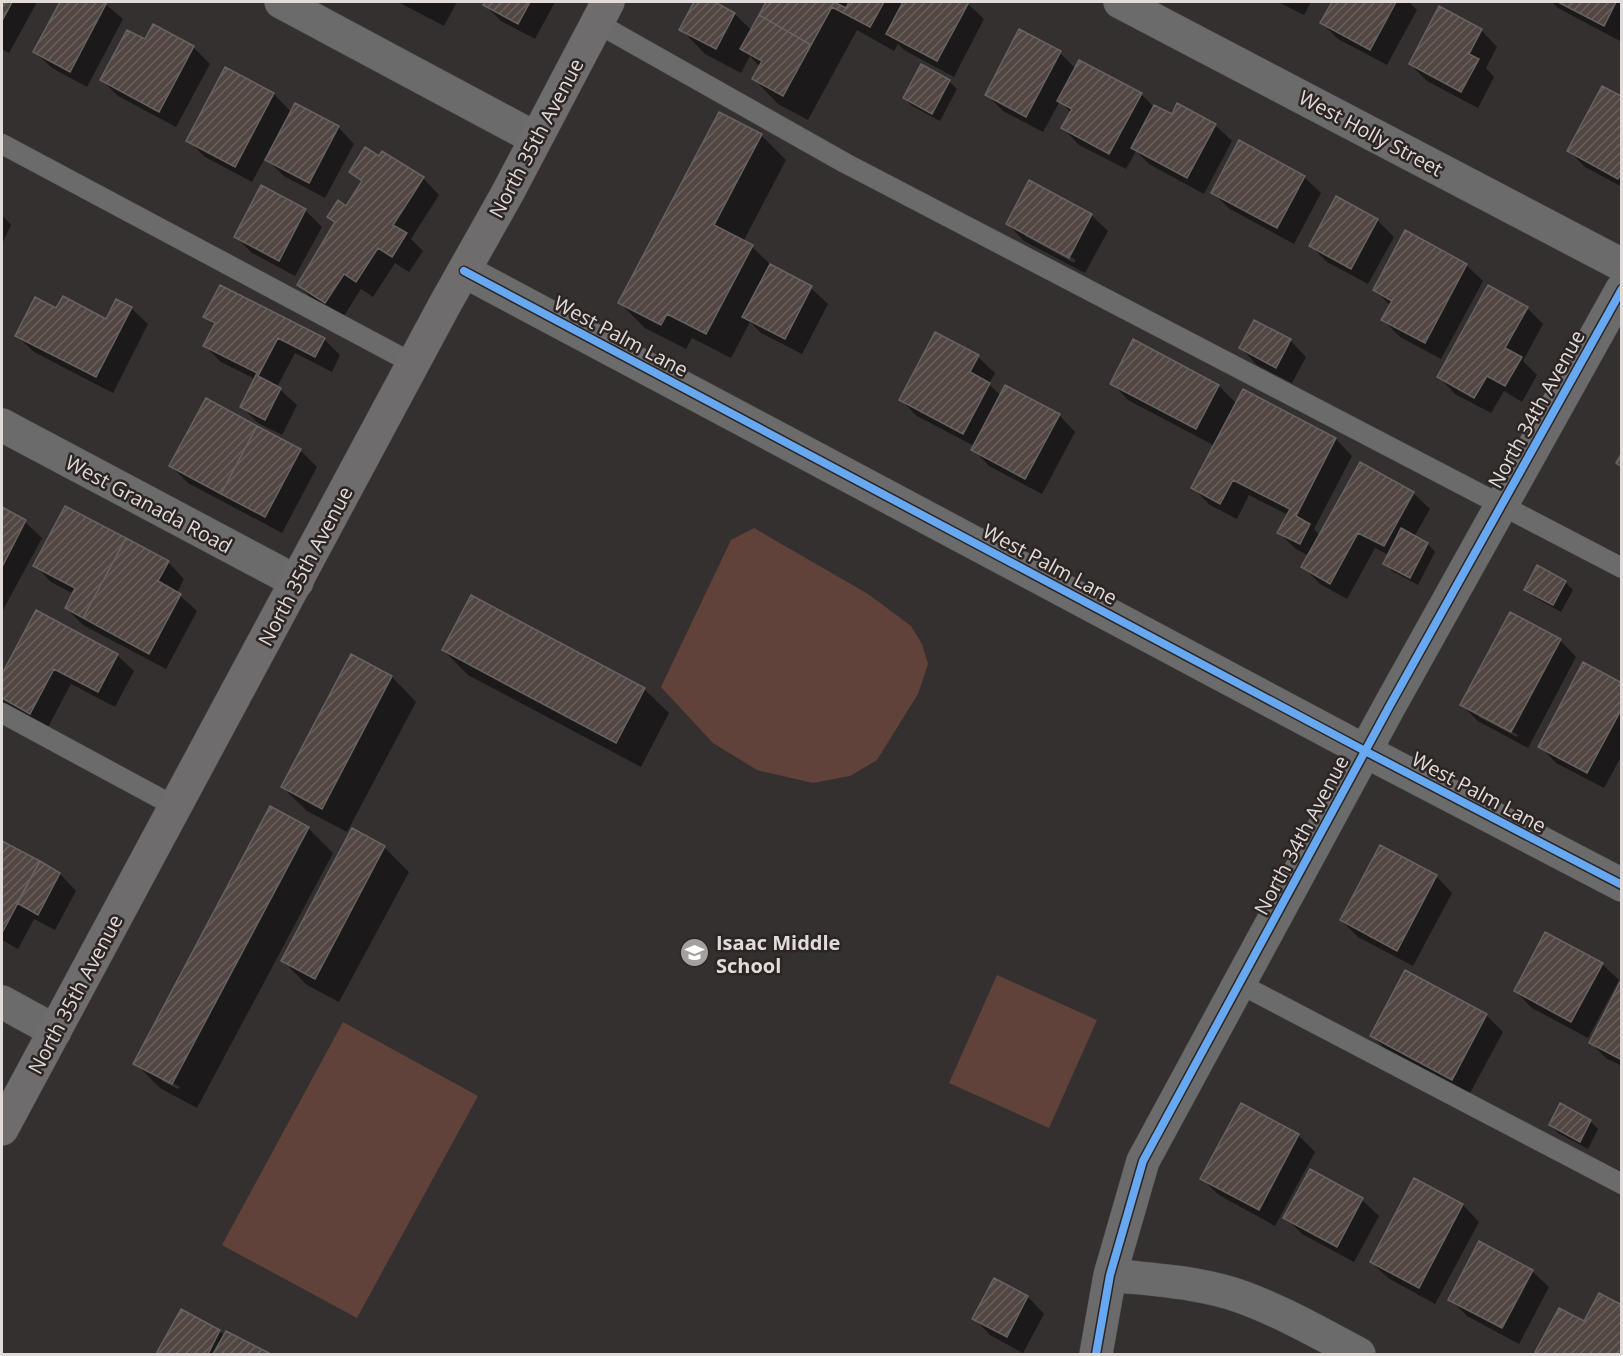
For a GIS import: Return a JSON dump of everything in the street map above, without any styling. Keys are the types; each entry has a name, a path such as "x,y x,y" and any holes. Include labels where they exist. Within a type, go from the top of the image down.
{"main road":[{"name":"North 35th Avenue","path":"2,1129 507,194 602,12"}],"street":[{"path":"281,2 535,138"},
{"name":"West Holly Street","path":"1120,2 1622,266"},
{"name":"West Palm Lane","path":"464,271 1365,751 1622,885"},
{"name":"North 34th Avenue","path":"1096,1354 1110,1275 1143,1161 1365,751 1622,289"},
{"name":"West Granada Road","path":"2,425 297,582"},
{"path":"2,1002 55,1031"},
{"path":"1110,1275 1191,1284 1242,1297 1359,1354"}],"lane":[{"path":"602,12 846,163 1622,568"},
{"path":"2,144 414,364"},
{"path":"2,713 176,807"},
{"path":"1240,984 1622,1184"}],"shaded area":[{"path":"754,528 868,594 911,626 922,644 928,664 918,694 877,760 850,776 813,783 757,770 713,743 661,687 731,540"},
{"path":"997,975 1097,1020 1049,1128 949,1083"},
{"path":"343,1022 478,1096 357,1318 222,1245"}],"building":[{"path":"2,2 12,2 2,21"},
{"path":"60,2 107,2 70,72 33,52"},
{"path":"485,2 530,2 518,24 483,5"},
{"path":"694,2 715,2 735,13 716,49 679,30"},
{"path":"766,2 834,2 846,8 849,2 884,2 870,27 832,7 811,45 759,15"},
{"path":"903,2 969,2 937,61 886,34"},
{"path":"1332,2 1396,2 1370,50 1320,23"},
{"path":"1558,2 1616,2 1604,26"},
{"path":"1439,6 1482,29 1469,54 1479,59 1461,92 1409,64"},
{"path":"759,15 811,45 783,96 752,79 762,61 740,49"},
{"path":"153,24 194,46 159,112 100,80 127,30 145,39"},
{"path":"1019,29 1061,51 1026,117 985,95"},
{"path":"1079,60 1142,93 1109,154 1061,128 1072,109 1057,101"},
{"path":"921,64 950,80 932,114 903,98"},
{"path":"225,67 274,93 235,167 186,141"},
{"path":"1602,86 1621,96 1622,94 1622,173 1618,179 1567,151"},
{"path":"295,103 339,126 309,183 265,160"},
{"path":"1177,103 1216,124 1187,178 1131,148 1154,105 1172,114"},
{"path":"719,112 762,134 714,225 753,245 706,334 667,314 661,325 618,303"},
{"path":"1239,140 1305,176 1277,228 1211,193"},
{"path":"365,147 379,156 382,151 424,177 393,225 407,233 392,257 378,248 356,282 344,274 325,303 297,285 335,222 327,217 338,200 346,206 362,181 349,172"},
{"path":"1029,180 1092,214 1069,258 1006,224"},
{"path":"261,185 306,209 279,261 234,237"},
{"path":"1336,196 1378,219 1351,269 1309,246"},
{"path":"1405,230 1467,264 1425,343 1381,320 1392,301 1373,290"},
{"path":"770,264 812,286 785,339 742,317"},
{"path":"220,285 325,338 315,357 278,338 258,376 281,388 265,420 240,407 257,373 203,346 215,323 203,317"},
{"path":"1488,285 1528,307 1505,348 1522,357 1505,386 1487,376 1474,398 1437,377"},
{"path":"63,296 106,319 116,299 132,307 96,377 15,336 35,297 56,308"},
{"path":"1254,320 1291,339 1276,368 1239,348"},
{"path":"935,332 979,355 970,372 990,383 963,434 899,400"},
{"path":"1133,339 1219,385 1196,429 1110,384"},
{"path":"1005,385 1060,414 1025,479 971,450"},
{"path":"1243,389 1336,438 1296,516 1310,524 1300,544 1277,533 1290,509 1233,480 1220,504 1191,488"},
{"path":"206,398 257,426 221,494 169,466"},
{"path":"257,426 301,449 265,517 221,494"},
{"path":"1622,452 1622,467 1616,463"},
{"path":"1360,462 1414,492 1384,546 1358,533 1330,584 1301,567"},
{"path":"65,506 126,538 83,618 65,608 75,588 33,566"},
{"path":"2,507 26,520 2,567"},
{"path":"1401,528 1428,543 1410,578 1383,564"},
{"path":"126,538 169,561 158,581 181,594 149,654 83,618"},
{"path":"1537,565 1566,581 1553,605 1524,590"},
{"path":"471,595 645,688 616,743 442,650"},
{"path":"36,610 118,654 98,692 54,669 30,714 2,698 2,674"},
{"path":"1510,612 1561,639 1511,732 1460,705"},
{"path":"351,654 392,676 322,809 281,787"},
{"path":"1583,662 1622,683 1622,708 1587,773 1538,747"},
{"path":"270,806 309,827 172,1084 133,1064"},
{"path":"352,828 385,846 315,979 281,961"},
{"path":"2,841 40,861 2,933"},
{"path":"1380,845 1437,875 1397,951 1340,920"},
{"path":"40,861 60,873 38,915 17,903"},
{"path":"1545,932 1603,963 1571,1022 1514,991"},
{"path":"1405,970 1487,1014 1452,1080 1370,1036"},
{"path":"1622,978 1622,1060 1589,1043"},
{"path":"1241,1103 1299,1134 1259,1210 1200,1179"},
{"path":"1560,1103 1591,1120 1580,1142 1549,1125"},
{"path":"1310,1169 1363,1198 1337,1247 1283,1218"},
{"path":"1414,1178 1463,1204 1419,1288 1370,1262"},
{"path":"1479,1241 1533,1270 1502,1328 1448,1300"},
{"path":"994,1278 1028,1296 1007,1337 972,1319"},
{"path":"1599,1293 1622,1305 1621,1354 1541,1354 1535,1352 1559,1308 1584,1321"},
{"path":"181,1309 220,1330 208,1354 156,1354"},
{"path":"226,1331 271,1354 213,1354"}],"cycle path":[{"path":"464,271 1365,751 1622,885"},
{"path":"1096,1354 1110,1275 1143,1161 1389,707 1622,289"}],"place":[{"name":"Isaac Middle School","path":"695,953"}]}
